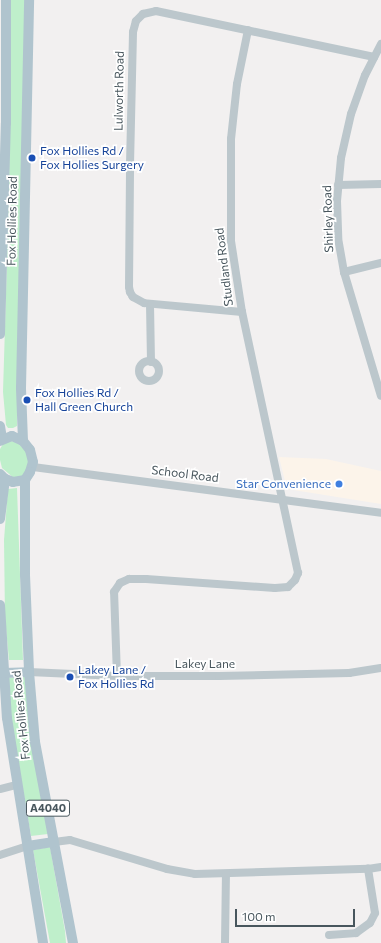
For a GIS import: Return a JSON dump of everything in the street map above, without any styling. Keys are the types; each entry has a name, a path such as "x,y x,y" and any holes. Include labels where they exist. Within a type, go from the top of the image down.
{"main road":[{"name":"Fox Hollies Road","path":"0,334 6,123 6,0"},
{"name":"Fox Hollies Road","path":"23,442 21,388 29,0"},
{"path":"0,426 1,440 12,436 23,442 32,455 32,467 25,480 13,482 3,476 0,519"},
{"name":"Fox Hollies Road","path":"25,480 25,575 29,672 35,742 72,943"},
{"name":"Fox Hollies Road","path":"0,605 7,718 16,785 28,846 43,943"},
{"path":"4,673 29,672"},
{"path":"28,846 54,842"}],"street":[{"name":"Lulworth Road","path":"242,312 144,303 133,297 129,287 130,165 134,25 143,14 156,11 374,57"},
{"name":"Studland Road","path":"117,676 114,592 120,583 129,579 146,579 275,588 288,587 295,580 298,573 242,312 231,241 231,139 237,84 248,30"},
{"name":"Shirley Road","path":"381,44 374,57 351,114 338,185 338,238 344,272 381,396"},
{"path":"338,185 381,184"},
{"path":"344,272 381,263"},
{"path":"150,304 151,362"},
{"name":"School Road","path":"32,467 381,513"},
{"name":"Lakey Lane","path":"29,672 117,676 219,676 349,673 381,668"},
{"path":"0,789 16,785"},
{"path":"54,842 70,840 182,873 226,874 368,869 381,867"},
{"path":"0,855 28,846"},
{"path":"329,935 356,933 370,923 374,913 368,869"},
{"path":"226,874 226,943"}],"shaded area":[{"path":"279,457 326,459 381,471 381,504 287,489"}],"green space":[{"path":"10,0 25,0 17,426 13,428 8,428 6,425 3,392 9,196"},
{"path":"11,441 18,443 26,451 28,459 28,467 22,477 15,479 2,468 0,460 0,449 3,444"},
{"path":"17,488 23,660 9,660 5,618 4,540 8,489"},
{"path":"25,677 48,834 31,836 10,717 9,678"},
{"path":"50,847 66,943 50,943 33,850"}],"place":[{"name":"Fox Hollies Rd / Fox Hollies Surgery","path":"32,158"},
{"name":"Fox Hollies Rd / Hall Green Church","path":"27,400"},
{"name":"Star Convenience","path":"339,484"},
{"name":"Lakey Lane / Fox Hollies Rd","path":"70,677"}]}
